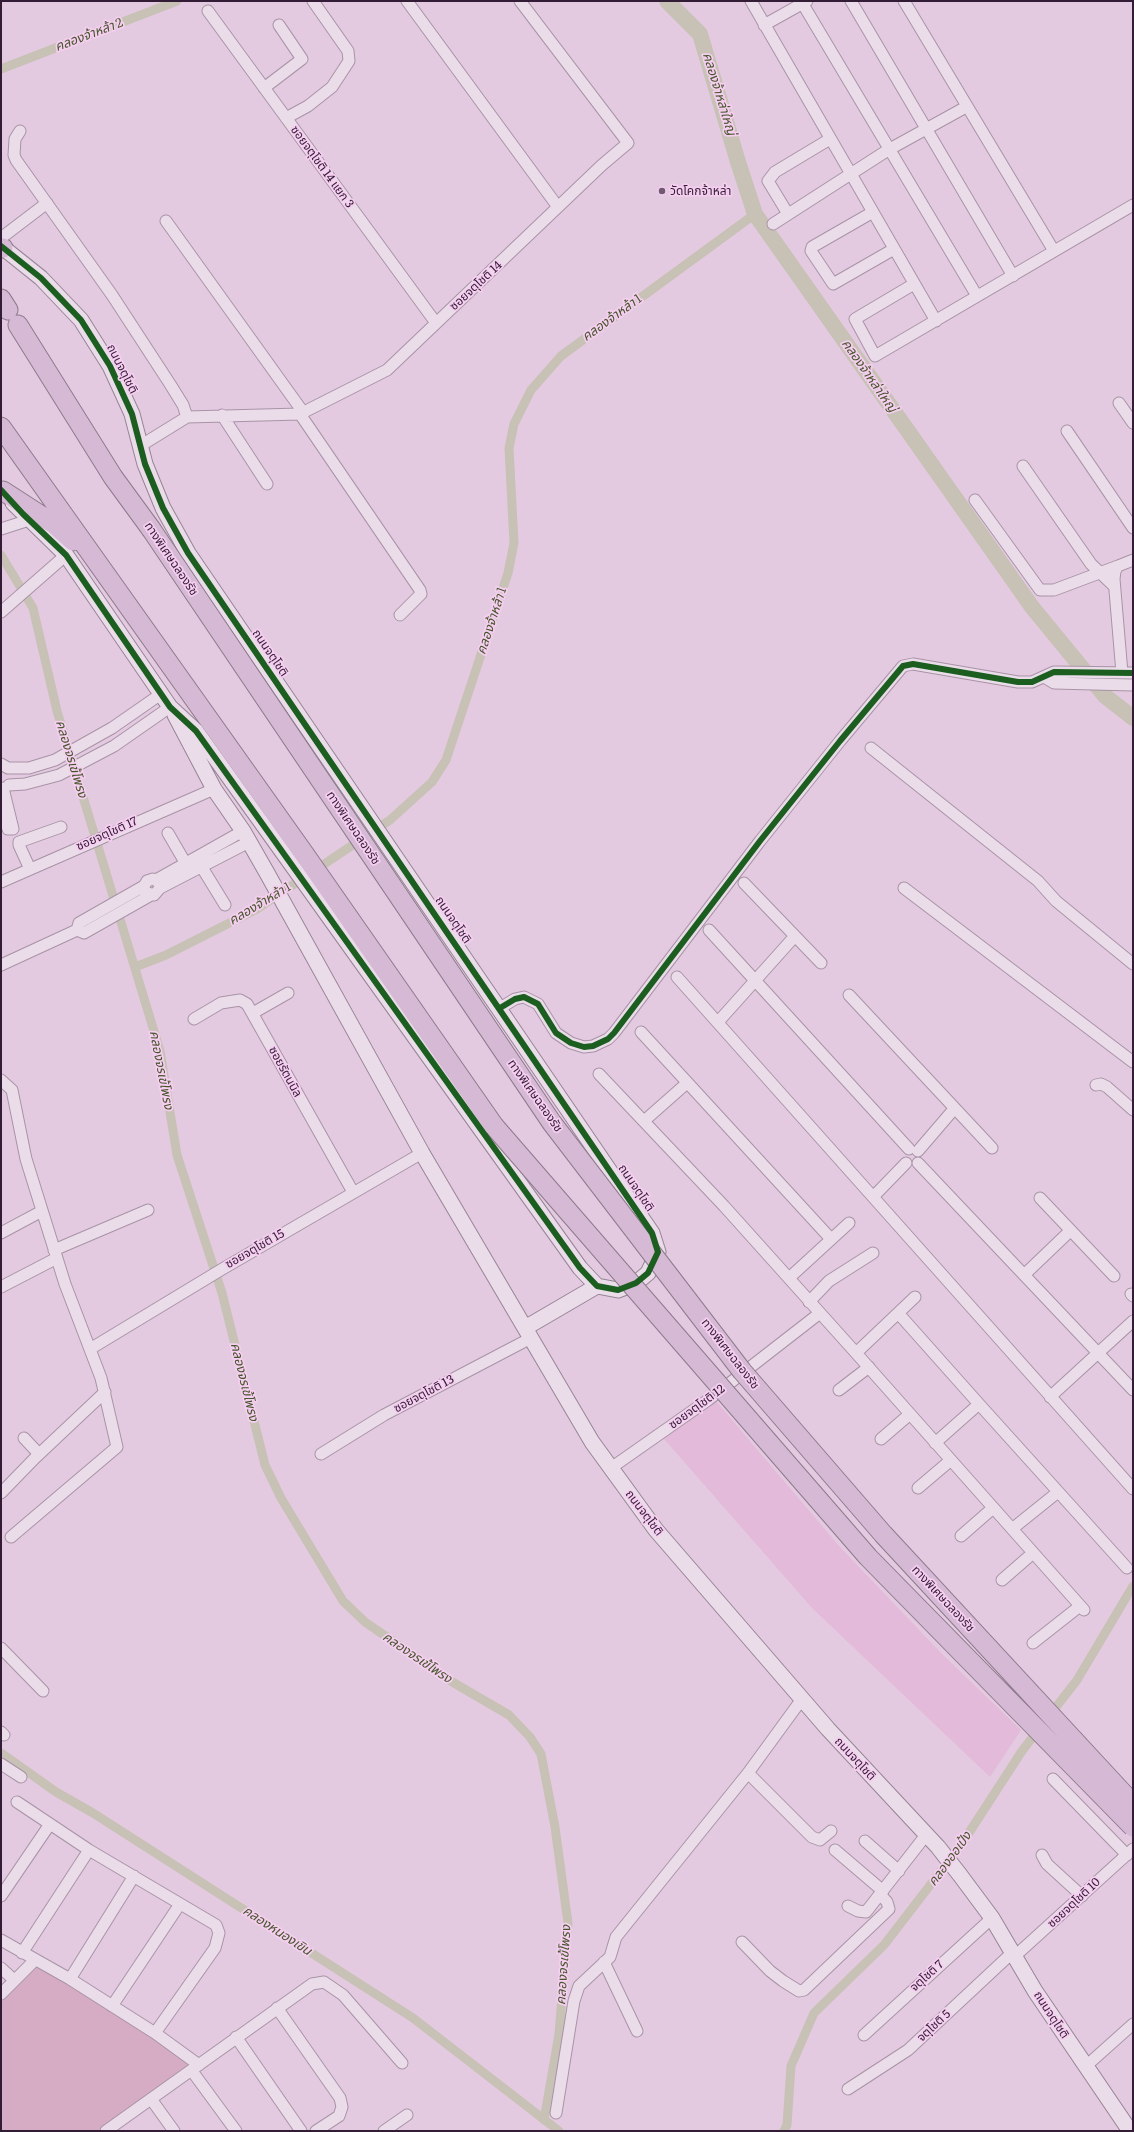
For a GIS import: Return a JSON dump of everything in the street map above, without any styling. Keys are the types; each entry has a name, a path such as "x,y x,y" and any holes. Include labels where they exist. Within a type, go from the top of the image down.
{"highway":[{"name":"ทางพิเศษฉลองรัช","path":"9,311 113,477 151,529 552,1123 742,1371 883,1534 1133,1804"},
{"name":"ทางพิเศษฉลองรัช","path":"1,426 98,564 297,862 379,962 508,1144 868,1557 1133,1827"},
{"path":"2,491 54,524 98,564"}],"street":[{"path":"286,118 308,106 332,87 349,61 348,51 313,1"},
{"path":"407,1 558,207"},
{"name":"ซอยจตุโชติ 14","path":"140,446 187,417 302,413 387,370 558,207 628,143 520,1"},
{"path":"751,1 936,320"},
{"path":"851,1 1014,276"},
{"path":"904,1 966,107 1054,251"},
{"path":"764,25 803,2 888,150 977,296"},
{"name":"ซอยจตุโชติ 14 แยก 3","path":"208,12 436,323"},
{"path":"264,88 302,58 279,25"},
{"path":"773,224 888,150 925,128 966,107"},
{"path":"20,131 15,139 14,155 119,305 183,405 187,417"},
{"path":"788,214 768,181 775,172 830,139"},
{"path":"1,245 47,203"},
{"path":"914,284 856,318 855,322 875,356 1133,205"},
{"path":"873,212 812,247 811,251 833,284 894,249"},
{"path":"166,222 302,413 420,590 421,594 400,616"},
{"name":"ถนนจตุโชติ","path":"1,245 41,278 81,320 110,366 132,414 145,464 162,508 188,552 652,1233 658,1252 648,1273 636,1283 618,1290 597,1286"},
{"path":"1119,403 1133,423"},
{"path":"222,415 267,484"},
{"path":"1067,431 1133,528"},
{"path":"1023,466 1091,564 1114,586"},
{"name":"ถนนจตุโชติ","path":"2,491 29,520 66,555 172,709 178,725 214,788 246,836 422,1153 592,1442 656,1530 802,1699 938,1847 960,1875 992,1918 1035,1991 1085,2067 1130,2131"},
{"path":"976,500 1040,590 1054,590 1133,560"},
{"path":"1,529 29,520"},
{"path":"5,609 66,555"},
{"path":"500,1008 515,999 524,997 538,1004 556,1033 571,1043 584,1047 593,1046 608,1039 619,1027 769,829 896,671 903,666 913,664 1018,682 1032,682 1049,675 1128,673 1114,586 1115,571 1118,566"},
{"path":"1049,675 1054,683 1133,686"},
{"path":"5,766 29,768 60,758 112,728 161,694"},
{"path":"4,787 24,784 65,772 92,758 172,709"},
{"name":"ถนนจตุโชติ","path":"172,709 196,731 297,862"},
{"path":"871,748 1038,881 1056,901 1133,964"},
{"path":"1,807 8,829 13,829 4,787 12,774 5,766"},
{"name":"ซอยจตุโชติ 17","path":"1,882 111,832 214,788"},
{"path":"30,869 19,842 61,827"},
{"path":"168,833 186,864"},
{"path":"158,884 246,836"},
{"path":"1,965 77,930 84,933 146,898 157,894 158,884 186,864 199,862"},
{"path":"199,862 225,905"},
{"path":"269,879 297,862"},
{"path":"77,930 79,923 140,888 150,879 158,884"},
{"path":"744,883 821,963"},
{"path":"140,888 145,892 146,898"},
{"path":"904,888 1133,1062"},
{"path":"321,892 580,1268 597,1286 528,1333"},
{"path":"709,930 920,1157 918,1163"},
{"path":"718,1022 795,936"},
{"path":"677,977 1133,1489"},
{"path":"253,1013 288,993"},
{"path":"849,995 992,1148"},
{"name":"ซอยรัตนนิล","path":"194,1019 221,1003 240,1000 247,1004 353,1192"},
{"path":"641,1032 831,1239"},
{"path":"599,1074 789,1278 1082,1608 1033,1642"},
{"path":"1,1080 12,1090 26,1159 71,1303 90,1349 105,1392 117,1447 11,1537"},
{"path":"644,1121 687,1083"},
{"path":"1096,1084 1101,1084 1107,1087 1133,1110"},
{"path":"906,1163 904,1154 913,1150 954,1109"},
{"name":"ซอยจตุโชติ 15","path":"90,1349 224,1268 422,1153"},
{"path":"873,1197 906,1163"},
{"path":"906,1163 912,1165 918,1163"},
{"path":"918,1163 1133,1390"},
{"path":"1040,1198 1114,1276"},
{"path":"1,1287 55,1254 148,1210"},
{"path":"1,1233 42,1211"},
{"path":"789,1278 849,1223"},
{"path":"1024,1275 1070,1231"},
{"path":"809,1302 829,1281 873,1253"},
{"path":"856,1353 915,1297"},
{"name":"ซอยจตุโชติ 12","path":"611,1468 708,1400 820,1313"},
{"path":"898,1313 1127,1568"},
{"path":"1050,1397 1133,1321"},
{"name":"ซอยจตุโชติ 13","path":"321,1454 384,1415 528,1333"},
{"path":"838,1390 869,1367"},
{"path":"2,1490 105,1392"},
{"path":"935,1443 979,1404"},
{"path":"881,1439 910,1414"},
{"path":"24,1438 39,1454"},
{"path":"918,1488 951,1460"},
{"path":"1012,1529 1058,1492"},
{"path":"961,1536 993,1508"},
{"path":"1002,1580 1033,1553"},
{"path":"1,1648 43,1691"},
{"path":"556,2113 574,2001 580,1986 610,1957 616,1937 748,1773 802,1699"},
{"path":"1,1764 20,1776"},
{"path":"748,1773 812,1837 820,1840 831,1831"},
{"path":"1053,1779 1130,1852"},
{"path":"18,1802 89,1850 216,1925 219,1933 218,1940 155,2033"},
{"path":"1,1896 50,1824"},
{"path":"848,1906 858,1911 866,1912 926,1835"},
{"path":"865,1841 899,1871"},
{"path":"22,1953 89,1850"},
{"path":"742,1942 770,1971 799,1991 804,1990 889,1909 881,1892 835,1850"},
{"name":"ซอยจตุโชติ 10","path":"1014,1954 1082,1896 1130,1852"},
{"path":"1042,1855 1053,1870 1082,1896"},
{"path":"70,1979 134,1876"},
{"path":"112,2006 180,1904"},
{"name":"จตุโชติ 7","path":"864,2035 992,1918"},
{"path":"1,1940 70,1979 155,2033 195,2068 236,2131"},
{"name":"จตุโชติ 5","path":"848,2089 908,2050 1014,1954"},
{"path":"1,1994 35,1960"},
{"path":"604,1962 637,2031"},
{"path":"1,1968 14,1980"},
{"path":"110,2130 236,2037 312,1984 324,1982 343,1996 402,2063"},
{"path":"277,2008 340,2098 342,2107 339,2116 316,2131"},
{"path":"1085,2067 1133,2024"},
{"path":"236,2037 301,2131"},
{"path":"151,2099 174,2131"},
{"path":"384,2131 407,2115"}],"shaded area":[{"path":"716,1401 840,1547 942,1654 1021,1730 990,1777 812,1608 664,1439"},
{"path":"36,1961 206,2067 112,2131 1,2131 1,1996"}],"waterway":[{"name":"คลองจ้าหล้า 2","path":"1,69 177,1"},
{"name":"คลองจ้าหล่าใหญ่","path":"667,1 700,34 755,214 1032,607 1105,696 1133,718"},
{"name":"คลองจ้าหล้า 1","path":"135,967 166,955 257,909 390,820 432,782 446,760 508,573 514,543 509,448 514,424 531,390 561,356 755,214"},
{"name":"คลองจรเข้โพรง","path":"1,555 33,608 57,711 160,1051 177,1155 222,1293 265,1465 281,1498 343,1601 365,1622 454,1683 509,1715 530,1737 541,1754 555,1827 568,1923 559,2034 544,2120"},
{"name":"คลองออเป้ง","path":"784,2131 787,2125 791,2066 814,2013 884,1945 961,1845 1022,1751 1077,1680 1133,1586"},
{"name":"คลองหนองเขิน","path":"1,1753 56,1792 93,1813 413,2018 559,2131"}],"cycle path":[{"path":"1,246 41,278 81,320 110,366 132,414 145,464 163,508 188,553 652,1233 658,1252 648,1273 636,1283 618,1290 597,1286 580,1268 196,731 170,707 66,555 23,514 1,490"},
{"path":"500,1008 515,999 524,997 538,1004 556,1033 571,1043 584,1047 593,1046 608,1039 760,841 840,741 903,666 913,664 1018,682 1032,682 1054,672 1133,673"}],"place":[{"name":"วัดโคกจ้าหล่า","path":"662,191"}]}
